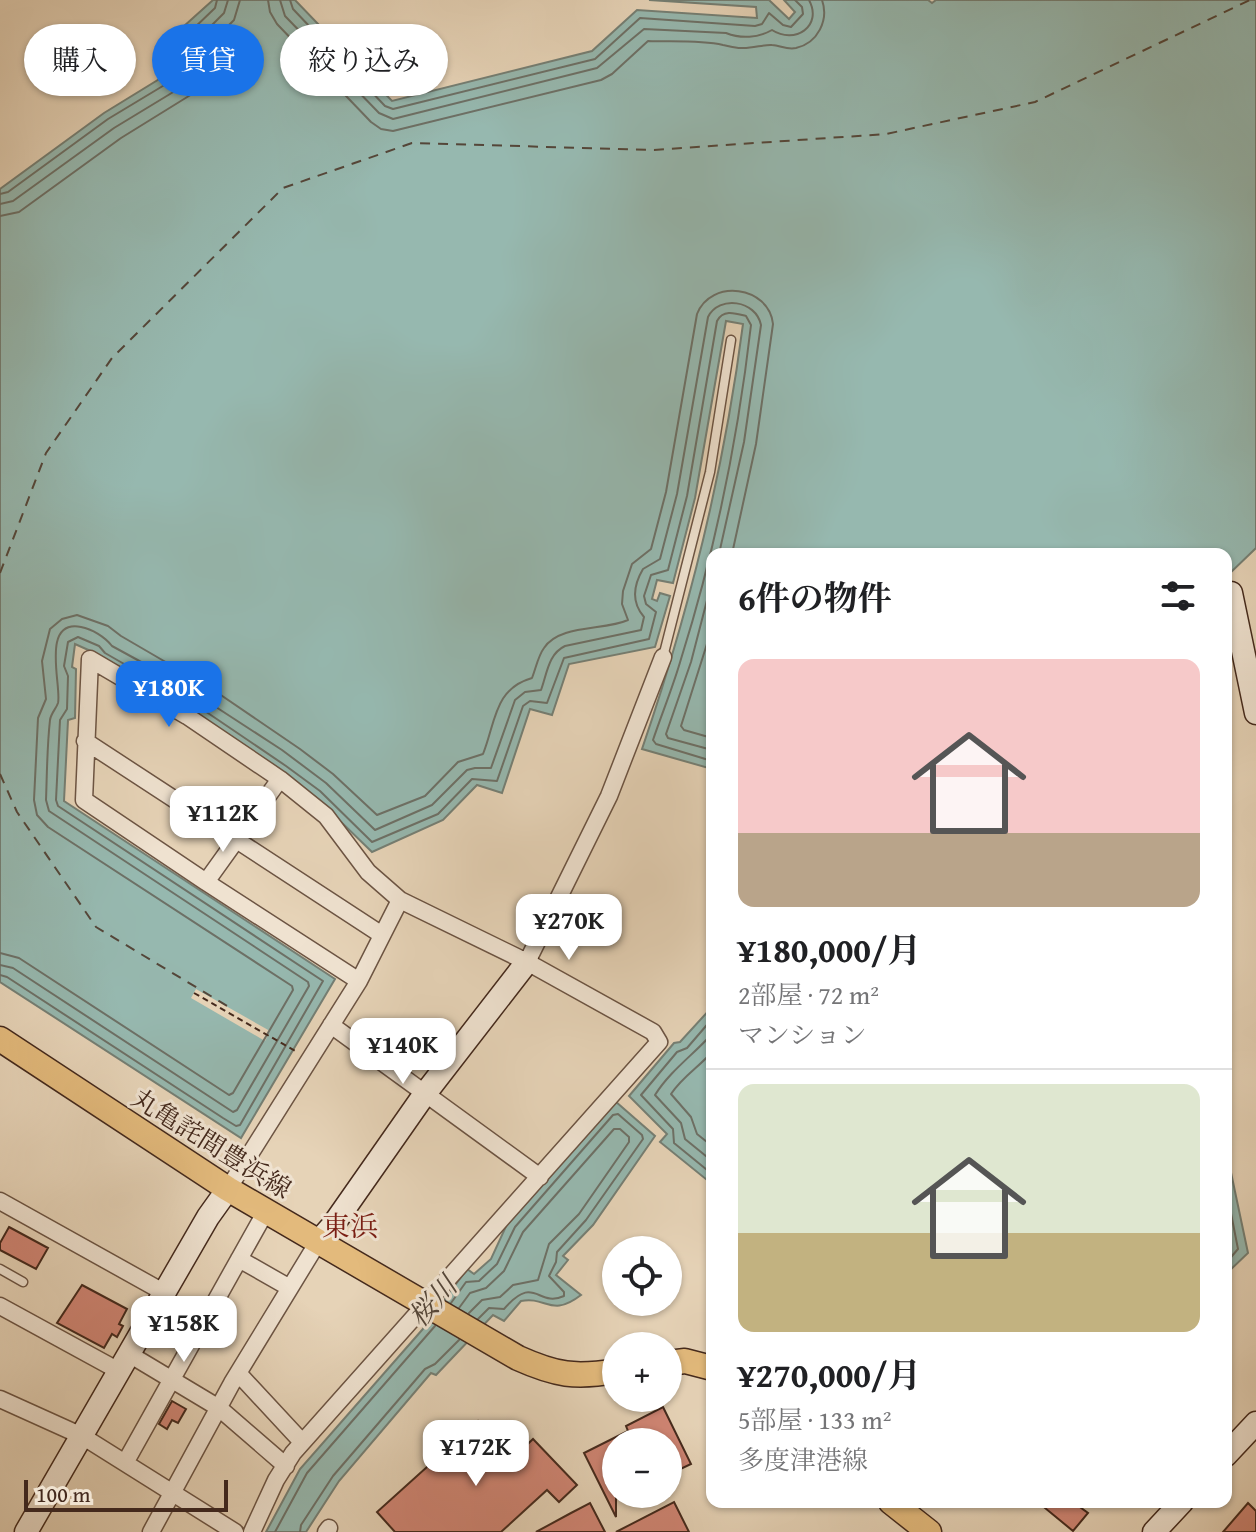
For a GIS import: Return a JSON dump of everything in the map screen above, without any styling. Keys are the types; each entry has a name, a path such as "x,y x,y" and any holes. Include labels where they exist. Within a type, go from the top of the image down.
{"main road":[{"path":"1232,598 1256,713"},
{"path":"318,1242 424,1095 527,962"},
{"name":"丸亀詫間豊浜線","path":"0,1039 228,1189 477,1335 549,1372 587,1376 602,1373"},
{"path":"26,1532 208,1217 228,1189"},
{"path":"682,1361 706,1366"},
{"path":"1232,1449 1256,1423"},
{"path":"899,1508 929,1532"},
{"path":"1154,1532 1176,1508"}],"street":[{"path":"527,962 609,796 663,657"},
{"path":"252,1532 276,1480 302,1442 659,1042 653,1032 527,962 400,900 368,872 326,816 280,779 187,716 90,659 84,800 359,981"},
{"path":"85,741 382,935"},
{"path":"206,882 280,779"},
{"path":"228,1189 359,981 400,900"},
{"path":"331,1025 540,1177"},
{"path":"0,1201 165,1293"},
{"path":"125,1463 266,1211"},
{"path":"151,1532 238,1373 318,1242"},
{"path":"239,1259 290,1288"},
{"path":"0,1306 124,1362 173,1380 219,1408 286,1466"},
{"path":"238,1373 302,1442"},
{"path":"0,1399 82,1436 235,1532"}],"lane":[{"path":"663,657 710,472 731,340"},
{"path":"0,1269 23,1282"}],"path":[{"path":"194,993 298,1053"}],"water":[{"path":"213,0 295,0 318,24 280,24 280,96 387,96 392,101 412,96 448,96 448,87 592,51 637,10 757,18 756,7 649,0 769,0 789,19 795,12 784,0 928,0 932,3 936,0 1256,0 1256,548 1232,571 1232,548 706,548 706,767 642,749 690,592 726,433 743,324 726,321 695,498 673,583 657,580 652,599 657,601 660,593 670,596 655,647 569,664 552,715 530,709 502,793 477,785 443,820 372,852 337,818 95,653 75,644 72,667 76,669 75,718 68,720 64,801 335,979 241,1138 0,982 0,189 152,84 152,96 264,96 264,24 186,24"},
{"path":"706,1014 706,1179 660,1142 667,1134 629,1096 674,1043 680,1042"},
{"path":"615,1101 655,1136 593,1225 563,1256 568,1260 556,1275 581,1295 556,1306 521,1301 504,1321 493,1315 436,1375 431,1373 339,1481 306,1532 266,1532 300,1469 422,1330 467,1269 474,1274 491,1259 508,1222"},
{"path":"1232,1177 1248,1253 1232,1268"}],"pier":[{"path":"196,989 270,1031 265,1041 191,998"}],"building":[{"path":"9,1227 48,1248 36,1269 0,1250 0,1243"},
{"path":"82,1285 127,1309 119,1324 123,1326 117,1337 112,1334 104,1348 57,1323"},
{"path":"172,1401 186,1409 178,1423 172,1420 167,1429 159,1424"},
{"path":"653,1412 665,1412 673,1428 627,1428"},
{"path":"478,1421 512,1459 533,1439 577,1485 559,1502 547,1490 501,1532 395,1532 377,1512"},
{"path":"602,1444 602,1489 584,1453"},
{"path":"682,1446 691,1464 682,1468"},
{"path":"590,1503 605,1532 536,1532 571,1513"},
{"path":"1248,1503 1256,1511 1256,1532 1223,1532"},
{"path":"662,1508 677,1508 689,1532 616,1532"},
{"path":"1045,1508 1081,1508 1088,1513 1073,1531"}],"ferry route":[{"path":"0,573 46,453 112,358 283,188 412,143 654,150 886,134 1035,102 1250,0"},
{"path":"0,774 17,812 96,927 229,1007"}],"district":[{"name":"東浜","path":"350,1225"}],"water label":[{"name":"桜川","path":"432,1301"}]}
